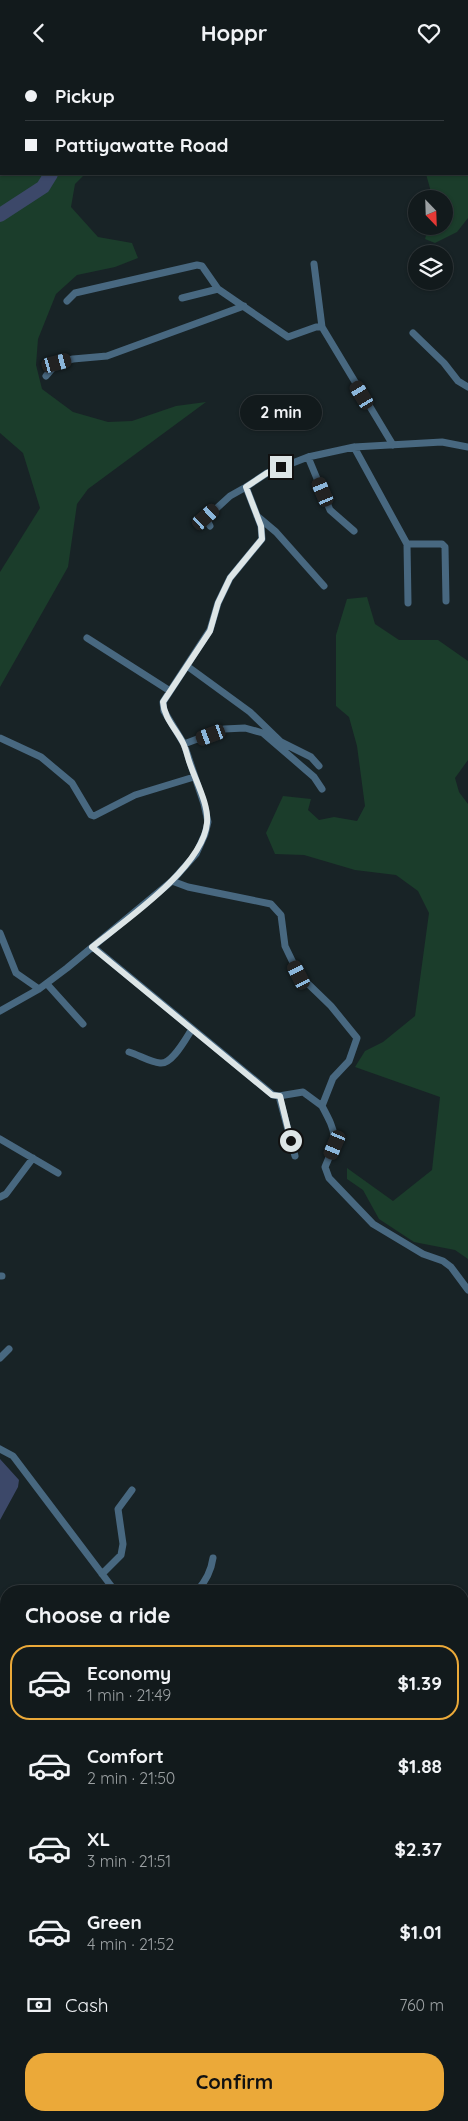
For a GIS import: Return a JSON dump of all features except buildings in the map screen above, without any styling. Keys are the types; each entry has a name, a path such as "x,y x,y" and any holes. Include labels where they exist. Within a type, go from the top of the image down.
{"street":[{"path":"314,263 322,327 392,445"},
{"path":"67,301 75,293 197,265 202,266 218,289 288,337 316,327 322,327"},
{"path":"182,298 218,289"},
{"path":"46,376 57,363 107,355 244,306"},
{"path":"413,333 444,363 458,381 468,387"},
{"path":"210,526 206,517 230,496 267,473 308,457 354,447 442,442 468,447"},
{"path":"354,447 407,544 408,603"},
{"path":"308,457 330,509 354,531"},
{"path":"0,1011 39,989 92,947 172,881 196,854 208,822 204,804 184,745 164,711 163,702 210,631 218,603 230,578 262,539 261,526 246,487"},
{"path":"256,515 276,531 324,586"},
{"path":"407,544 442,544 445,547 446,601"},
{"path":"87,638 170,691"},
{"path":"187,666 250,712 281,741 310,757 318,766"},
{"path":"184,745 224,729 245,728 263,733 314,777 322,789"},
{"path":"0,738 41,757 49,763 72,783 90,815 94,816 135,795 194,777"},
{"path":"172,881 188,887 272,904 281,915 285,946 299,975 331,1006 357,1038 348,1061 333,1077 322,1106"},
{"path":"0,933 16,973 39,989"},
{"path":"92,947 272,1095 280,1096 303,1092 322,1106 334,1127 335,1145 325,1167 329,1178 374,1224 423,1254 443,1261 451,1267 468,1290"},
{"path":"46,983 83,1023"},
{"path":"129,1052 160,1063 166,1063 174,1056 192,1029"},
{"path":"280,1096 295,1156"},
{"path":"0,1139 58,1173"},
{"path":"0,1197 6,1194 33,1158"},
{"path":"0,1358 9,1349"},
{"path":"0,1449 13,1456 110,1585"},
{"path":"102,1574 121,1555 123,1544 118,1509 132,1490"},
{"path":"202,1585 212,1569 214,1558"}],"green space":[{"path":"0,175 84,175 75,184 71,207 98,237 132,243 138,258 115,267 77,275 56,294 38,339 36,365 42,389 73,412 108,422 132,421 176,406 206,402 88,489 77,504 68,567 0,687 0,572 40,508 23,453 0,433"},
{"path":"426,175 468,175 468,218 457,232 453,234 453,190 430,190"},
{"path":"426,235 451,235 435,243 425,239"},
{"path":"367,597 375,624 399,640 438,640 468,661 468,760 455,778 459,792 468,804 468,1259 455,1250 414,1242 379,1219 363,1190 347,1179 347,1168 393,1201 432,1170 440,1097 355,1067 365,1051 383,1042 415,1016 429,913 418,891 396,875 355,870 304,855 275,854 266,833 283,796 311,799 308,810 319,820 334,817 357,821 365,806 357,746 349,717 336,706 336,635 347,599"}],"water":[{"path":"0,1459 19,1480 18,1487 0,1520"}],"waterway":[{"path":"0,215 43,187 50,175"}],"route":[{"path":"281,467 267,473 246,487 261,526 262,539 230,578 218,603 210,631 163,702 164,711 184,745 204,804 208,822 205,834 196,854 172,881 92,947 272,1095 280,1096 291,1141"}]}
